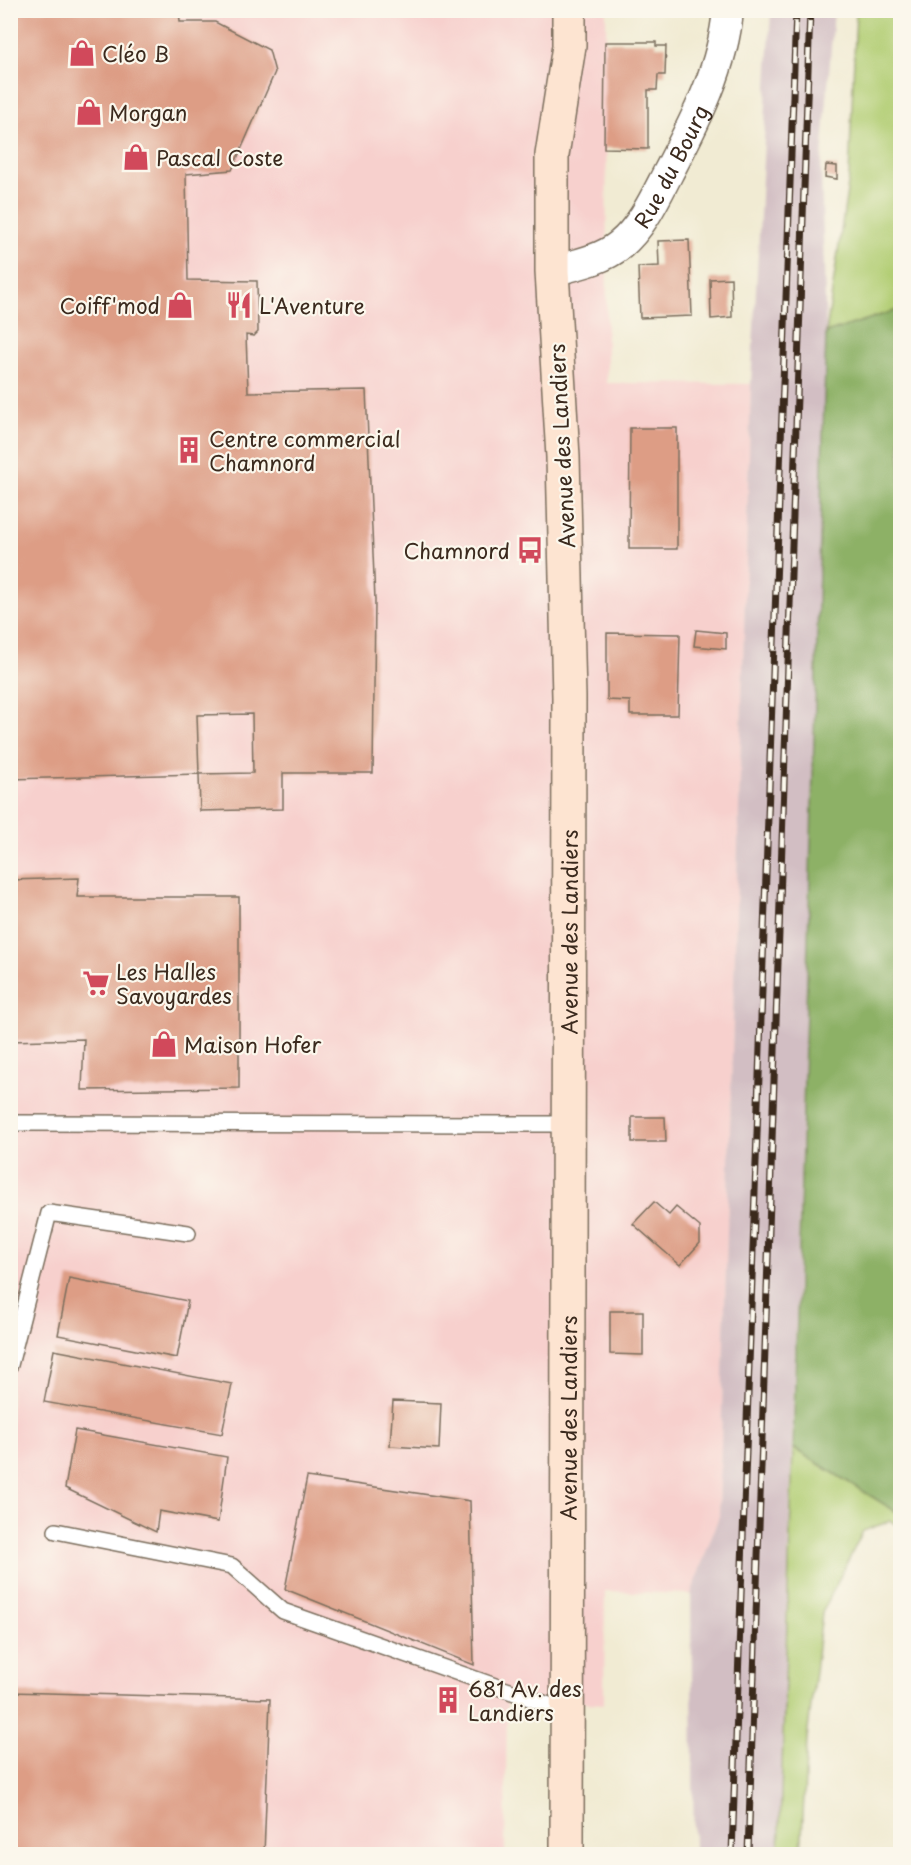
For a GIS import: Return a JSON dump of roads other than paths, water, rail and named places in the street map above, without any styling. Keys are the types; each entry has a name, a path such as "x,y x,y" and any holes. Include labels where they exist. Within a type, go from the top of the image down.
{"main road":[{"name":"Avenue des Landiers","path":"567,1854 569,685 563,457 552,272 552,155 569,46 569,10"}],"street":[{"name":"Rue du Bourg","path":"552,272 613,250 622,244 648,212 694,123 717,69 726,33 728,10"}],"lane":[{"path":"10,1123 570,1124"},
{"path":"10,1365 49,1213 188,1233"},
{"path":"56,1531 232,1566 283,1611 566,1711"}],"railway":[{"path":"732,1854 796,10"},
{"path":"748,1854 810,10"}],"place":[{"name":"Cléo B","path":"82,53"},
{"name":"Morgan","path":"89,112"},
{"name":"Pascal Coste","path":"136,157"},
{"name":"Coiff'mod","path":"180,305"},
{"name":"L'Aventure","path":"239,305"},
{"name":"Centre commercial Chamnord","path":"189,450"},
{"name":"Chamnord","path":"530,550"},
{"name":"Les Halles Savoyardes","path":"96,983"},
{"name":"Maison Hofer","path":"164,1044"},
{"name":"681 Av. des Landiers","path":"448,1700"}]}
